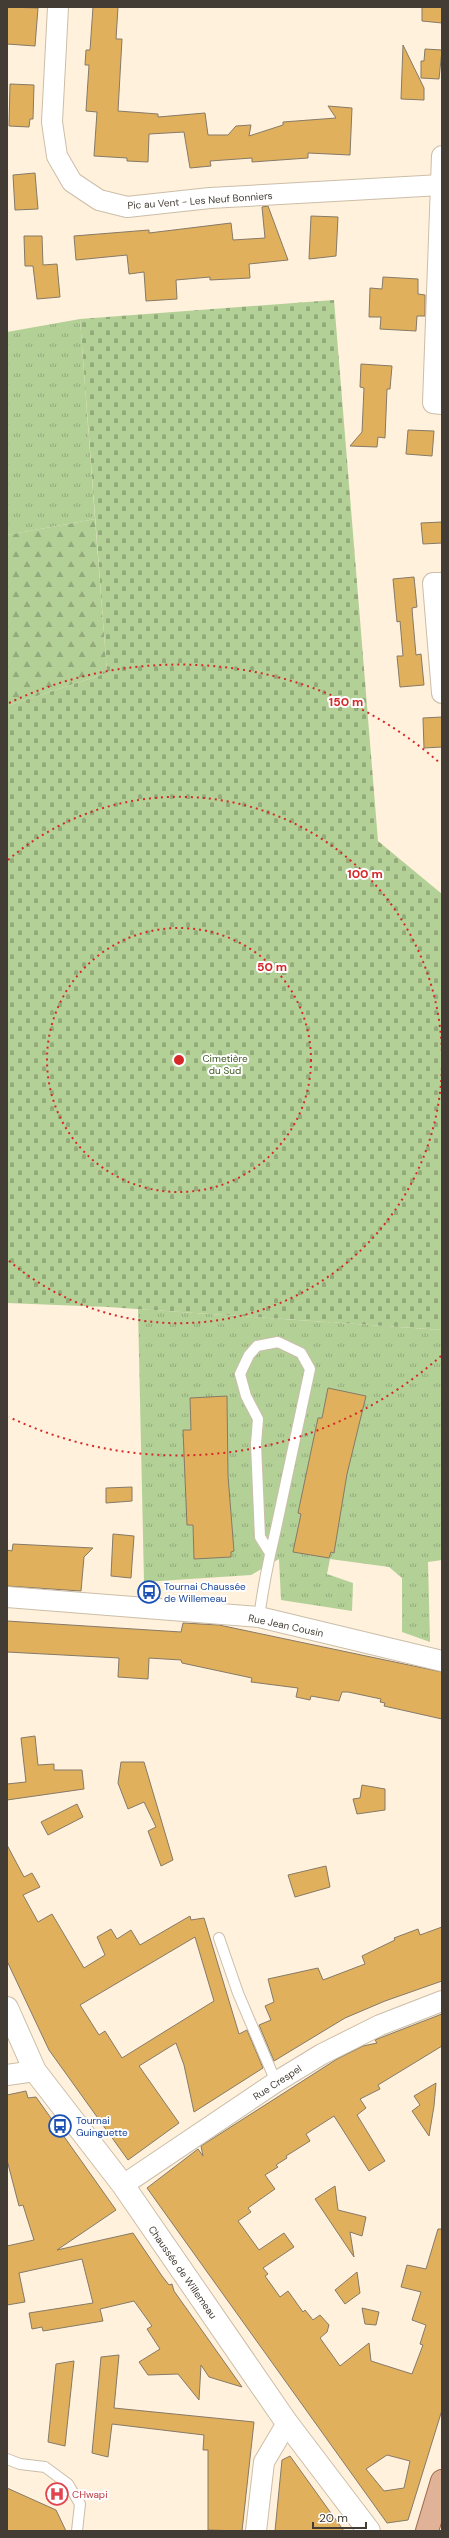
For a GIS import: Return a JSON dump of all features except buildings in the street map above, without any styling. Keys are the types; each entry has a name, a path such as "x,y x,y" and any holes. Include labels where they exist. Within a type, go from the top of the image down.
{"main road":[{"path":"427,2531 442,2481"}],"street":[{"name":"Pic au Vent - Les Neuf Bonniers","path":"58,7 52,122 57,156 72,182 99,200 127,207 210,198 441,185"},
{"path":"442,156 433,403 442,404"},
{"path":"442,583 433,583 442,693"},
{"name":"Rue Jean Cousin","path":"7,1597 259,1617 442,1661"},
{"name":"Rue Crespel","path":"123,2185 276,2082 322,2054 380,2025 442,2001"},
{"name":"Chaussée de Willemeau","path":"7,2008 35,2071 123,2185 287,2423 369,2531"},
{"path":"7,2075 35,2071"},
{"path":"256,2531 264,2462 287,2423"}],"lane":[{"path":"259,1617 264,1576 270,1554 310,1368 302,1354 278,1342 257,1346 249,1355 240,1374 246,1396 258,1419 256,1444 260,1537 270,1554"},
{"path":"219,1938 238,1993 276,2082"},
{"path":"7,2460 20,2464 44,2467 58,2474 68,2484 80,2504 77,2531"}],"green space":[{"name":"Cimetière du Sud","path":"334,300 378,841 442,894 442,1330 108,1307 7,1303 7,706 107,673 80,319"},
{"path":"80,319 95,519 7,535 7,332"},
{"path":"95,519 107,673 7,706 7,535"},
{"path":"138,1309 442,1330 442,1560 428,1562 430,1642 402,1632 402,1578 389,1567 330,1559 327,1574 353,1583 352,1611 281,1600 279,1559 251,1575 144,1582"}],"place":[{"name":"Tournai Chaussée de Willemeau","path":"149,1592"},
{"name":"Tournai Guinguette","path":"60,2126"},
{"name":"CHwapi","path":"57,2494"}]}
